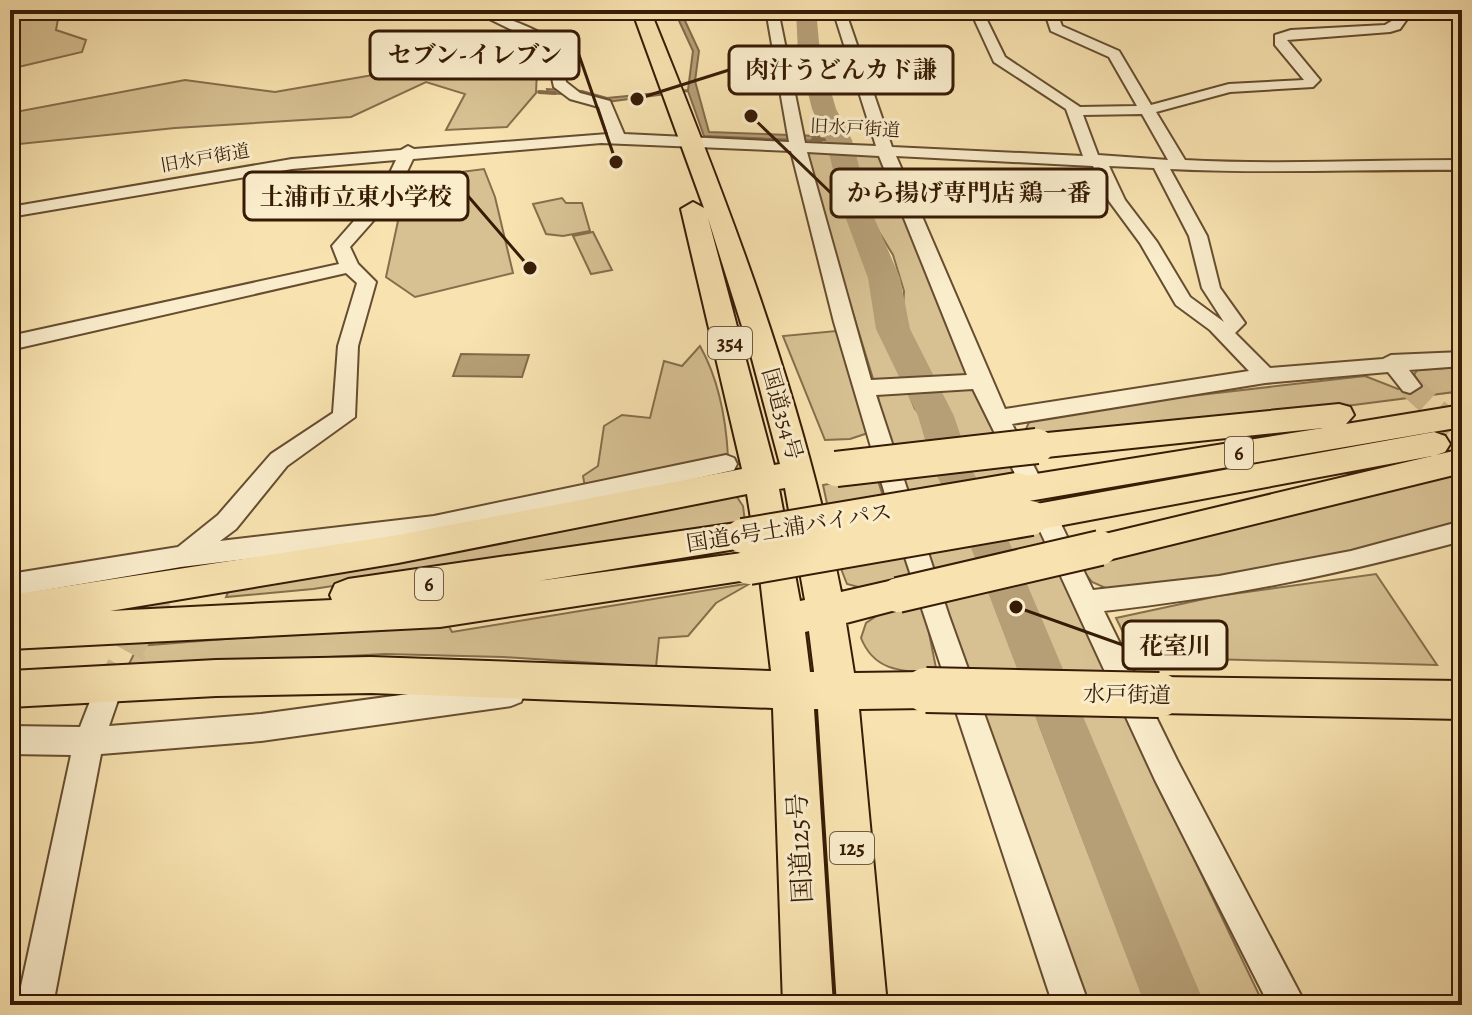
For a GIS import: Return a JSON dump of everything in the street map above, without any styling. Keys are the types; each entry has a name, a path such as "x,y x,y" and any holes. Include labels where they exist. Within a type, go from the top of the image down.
{"highway":[{"name":"国道354号","path":"624,10 752,313 799,474 839,691"},
{"name":"国道354号","path":"641,10 681,139 724,319 759,479 784,620 793,692"},
{"path":"10,611 398,549 759,479 836,469 1033,492 1462,400"},
{"name":"国道6号土浦バイパス","path":"10,632 440,611 1033,492 1462,416"},
{"name":"国道6号土浦バイパス","path":"1033,492 1462,439"},
{"path":"784,620 1462,461"},
{"name":"水戸街道","path":"10,689 280,676 423,676 793,692 926,690 1462,700"},
{"name":"125","path":"839,691 862,1005"},
{"name":"国道125号","path":"793,692 808,1005"}],"street":[{"path":"477,10 550,44 556,56 559,84 575,96 605,104 617,137"},
{"path":"772,10 799,146 869,388 970,715 1071,1005"},
{"path":"839,10 881,150 977,381 1000,418 1166,770 1285,1005"},
{"path":"976,10 999,59 1075,111 1095,160 1117,201 1148,242 1183,301 1223,333 1265,376"},
{"path":"1050,10 1056,28 1114,54 1179,164"},
{"path":"1075,111 1148,110 1229,88 1308,84 1313,80 1282,45 1280,38 1291,34 1385,29 1396,26 1401,19 1397,10"},
{"name":"旧水戸街道","path":"10,212 292,164 408,151 617,137 1247,168 1320,164 1462,165"},
{"path":"177,566 227,522 279,460 344,417 348,346 367,282 350,267 341,246 390,191 408,151"},
{"path":"1159,163 1198,236 1211,288 1235,323 1223,333"},
{"path":"10,343 350,267"},
{"path":"1000,418 1265,376 1391,362 1462,359"},
{"path":"1391,362 1410,386"},
{"path":"869,388 977,381"},
{"path":"10,585 177,566 434,526 726,464"},
{"path":"1086,602 1219,587 1351,561 1462,531"},
{"path":"10,740 88,743 255,727 573,684"},
{"path":"35,1005 88,743 104,700"}],"shaded area":[{"path":"10,10 138,10 125,20 85,14 58,19 56,30 86,40 82,52 10,69"},
{"path":"674,10 680,10 699,51 695,81 709,132 819,136 821,141 704,136 688,91 607,102 578,95 548,93 547,89 582,91 607,98 688,90 693,51"},
{"path":"802,10 809,10 814,53 828,109 820,109 806,53"},
{"path":"465,59 537,69 536,93 507,127 446,130 465,94 426,82 351,117 175,128 10,145 10,113 185,80 275,92"},
{"path":"803,150 830,152 852,226 865,240 871,287 888,342 915,409 930,418 940,440 947,468 968,515 992,587 1006,603 999,608 1022,659 1040,726 1147,1005 1085,1005 881,420 878,395"},
{"path":"854,152 880,153 1066,582 1264,1005 1191,1002 1174,965 1172,933 1143,879 1128,863 1121,831 1024,611 991,519 973,481 957,466 959,450 929,370 902,324 904,291 893,255 867,212"},
{"path":"484,169 495,197 513,273 415,297 386,277 407,179"},
{"path":"562,198 566,203 582,203 590,231 563,236 546,234 533,204"},
{"path":"593,232 612,270 591,274 573,236"},
{"path":"836,331 871,432 850,439 825,440 783,336"},
{"path":"700,346 720,400 728,457 585,487 583,476 598,466 604,426 622,415 650,418 664,361 682,366"},
{"path":"461,354 529,355 522,377 453,376"},
{"path":"1462,367 1462,391 1197,425 1021,440 1030,420 1120,404 1365,376 1398,389 1421,384 1414,375 1417,370"},
{"path":"1462,470 1462,524 1394,543 1276,568 1117,593 1092,582 1078,565"},
{"path":"876,475 884,499 828,508 823,485"},
{"path":"733,491 743,506 745,522 730,526 313,589 226,597 231,585"},
{"path":"911,554 916,574 862,588 847,584 840,566"},
{"path":"1376,574 1437,665 1135,657 1116,618 1218,596"},
{"path":"751,583 716,603 688,636 659,638 656,667 503,657 385,654 127,668 138,646 446,621 452,632"},
{"path":"890,607 924,608 937,673 892,668 874,658 867,649 861,638 866,623"}],"waterway":[{"path":"806,10 809,53 824,109 839,140 856,208 884,278 893,329 936,416 953,470 985,532 1175,1005"},
{"path":"539,92 555,93"},
{"path":"813,139 839,140"}],"tunnel":[{"path":"1410,386 1462,434"},
{"path":"131,651 172,577"},
{"path":"107,694 132,649"}],"place":[{"name":"肉汁うどんカド謙","path":"637,99"},
{"name":"から揚げ専門店 鶏一番","path":"751,116"},
{"name":"セブン-イレブン","path":"616,162"},
{"name":"土浦市立東小学校","path":"530,268"},
{"name":"花室川","path":"1016,607"}]}
